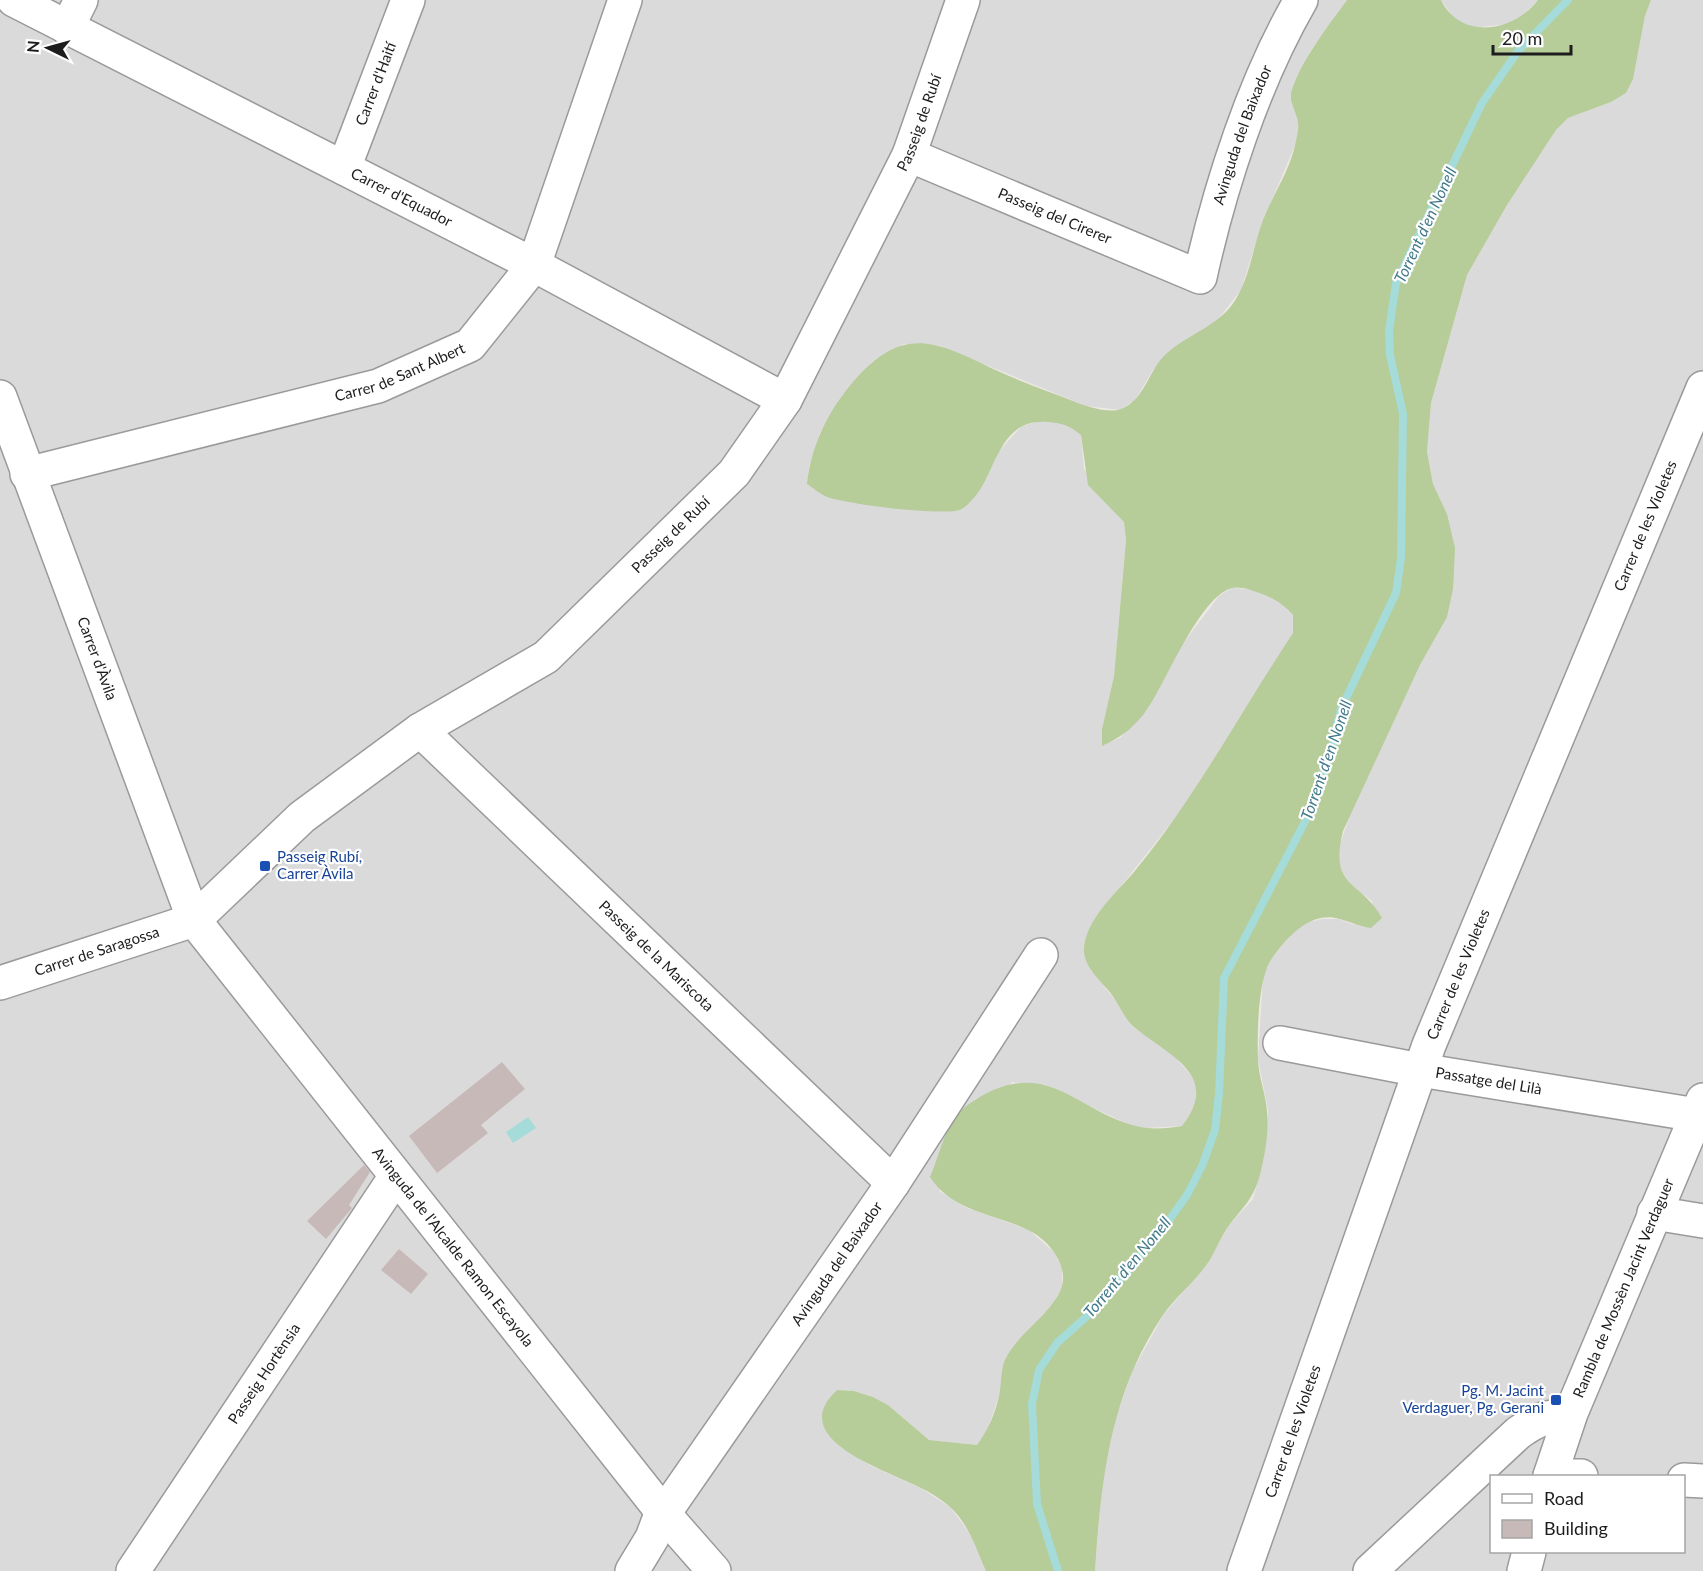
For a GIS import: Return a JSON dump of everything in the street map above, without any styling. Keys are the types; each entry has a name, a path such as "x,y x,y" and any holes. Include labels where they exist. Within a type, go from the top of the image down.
{"street":[{"name":"Carrer d'Equador","path":"14,0 74,14 344,168 534,265 785,400"},
{"name":"Carrer d'Haití","path":"344,168 408,0"},
{"name":"Carrer de Sant Albert","path":"27,474 378,386 470,345 534,265 625,0"},
{"name":"Passeig de Rubí","path":"194,920 302,817 420,730 546,657 734,473 785,400 909,155 963,0"},
{"name":"Avinguda del Baixador","path":"1200,278 1208,240 1252,102 1285,27 1301,0"},
{"name":"Passeig del Cirerer","path":"909,155 1200,278"},
{"name":"Carrer de les Violetes","path":"1244,1571 1420,1070 1703,388"},
{"name":"Carrer d'Àvila","path":"0,397 194,920"},
{"name":"Passeig de la Mariscota","path":"420,730 893,1183"},
{"name":"Carrer de Saragossa","path":"0,984 194,920"},
{"name":"Avinguda de l'Alcalde Ramon Escayola","path":"194,920 664,1514 714,1571"},
{"name":"Avinguda del Baixador","path":"632,1571 664,1514 893,1183 1041,955"},
{"name":"Passatge del Lilà","path":"1280,1043 1420,1070 1700,1107"},
{"name":"Rambla de Mossèn Jacint Verdaguer","path":"1550,1475 1569,1417 1700,1107"},
{"name":"Passeig Hortènsia","path":"134,1571 396,1176"},
{"path":"1654,1212 1703,1221"},
{"path":"1370,1571 1518,1433 1535,1421 1550,1416 1569,1417"},
{"path":"1685,1480 1703,1481"},
{"path":"1524,1571 1528,1553"}],"shaded area":[{"path":"0,0 1347,0 1312,49 1295,80 1290,96 1299,124 1296,143 1262,223 1241,290 1219,318 1153,370 1135,400 1120,410 1086,406 940,346 904,344 873,361 839,400 820,433 809,467 808,484 860,504 958,511 981,487 999,451 1021,427 1037,421 1054,422 1069,425 1081,435 1084,469 1124,522 1126,540 1114,676 1102,729 1103,745 1120,738 1147,710 1181,646 1219,596 1232,588 1249,589 1282,602 1293,615 1293,633 1187,803 1117,891 1086,937 1102,984 1124,1011 1132,1026 1174,1056 1196,1081 1197,1098 1192,1113 1182,1126 1145,1128 1130,1125 1046,1086 1012,1082 939,1191 967,1208 1029,1230 1055,1253 1062,1268 1062,1287 1054,1302 1006,1358 999,1396 987,1431 977,1445 929,1440 888,1405 854,1391 837,1390 841,1447 871,1466 921,1488 951,1508 970,1534 986,1571 0,1571"},
{"path":"1441,0 1538,0 1522,16 1507,24 1472,28 1456,21"},
{"path":"1651,0 1703,0 1703,1571 1095,1571 1103,1472 1116,1416 1133,1370 1164,1314 1206,1266 1229,1225 1253,1199 1263,1161 1268,1110 1258,1059 1263,976 1270,961 1291,934 1305,923 1322,919 1339,919 1354,925 1373,902 1345,880 1338,864 1339,847 1350,815 1420,665 1438,633 1447,514 1433,484 1427,452 1431,403 1467,275 1507,205 1556,130 1568,118 1611,102 1626,93 1633,78 1645,16"}],"green space":[{"path":"1347,0 1441,0 1450,13 1461,22 1487,27 1515,20 1538,0 1651,0 1645,16 1633,79 1626,93 1611,102 1568,118 1556,130 1507,205 1467,275 1431,403 1427,452 1433,484 1447,514 1455,548 1453,589 1447,617 1420,665 1343,831 1340,850 1343,874 1373,905 1382,918 1371,928 1329,917 1309,922 1284,943 1267,969 1259,1007 1258,1035 1258,1065 1267,1120 1266,1144 1260,1175 1251,1196 1226,1229 1209,1262 1163,1315 1131,1375 1111,1438 1105,1470 1095,1571 986,1571 967,1529 957,1514 927,1491 846,1451 831,1438 823,1423 824,1408 837,1390 854,1391 888,1405 929,1440 977,1445 988,1428 995,1409 1003,1365 1007,1356 1050,1307 1061,1289 1063,1280 1060,1263 1050,1247 1036,1234 962,1205 939,1189 930,1177 947,1131 965,1107 987,1093 1009,1085 1028,1083 1062,1092 1113,1118 1145,1128 1182,1126 1193,1108 1196,1093 1194,1080 1175,1058 1131,1024 1090,968 1084,952 1085,941 1102,909 1156,844 1216,755 1293,633 1293,615 1274,599 1249,590 1232,588 1220,594 1196,623 1139,720 1116,739 1102,746 1102,729 1114,676 1126,540 1124,522 1088,485 1081,435 1073,429 1053,422 1031,423 1018,429 1000,451 979,491 967,505 957,511 890,508 827,497 807,484 812,456 829,417 853,382 886,353 901,346 916,343 949,350 1020,381 1090,407 1116,410 1129,405 1141,392 1160,360 1183,341 1225,313 1238,295 1247,275 1263,220 1294,151 1298,127 1291,93 1295,81 1315,45"}],"water":[{"path":"528,1117 536,1128 513,1143 506,1132"}],"building":[{"path":"502,1062 525,1089 481,1125 488,1133 437,1173 409,1136"},
{"path":"364,1165 370,1172 349,1205 352,1208 326,1239 307,1221"},
{"path":"399,1249 428,1274 411,1294 381,1270"}],"waterway":[{"name":"Torrent d'en Nonell","path":"1058,1571 1037,1504 1032,1404 1039,1370 1057,1343 1095,1309 1162,1230 1187,1195 1202,1166 1215,1130 1219,1093 1224,978 1312,808 1329,759 1341,709 1396,593 1401,558 1403,414 1390,355 1389,331 1396,283 1482,103 1518,51 1568,0"}],"place":[{"name":"Passeig Rubí, Carrer Àvila","path":"265,866"},
{"name":"Pg. M. Jacint Verdaguer, Pg. Gerani","path":"1556,1400"}]}
